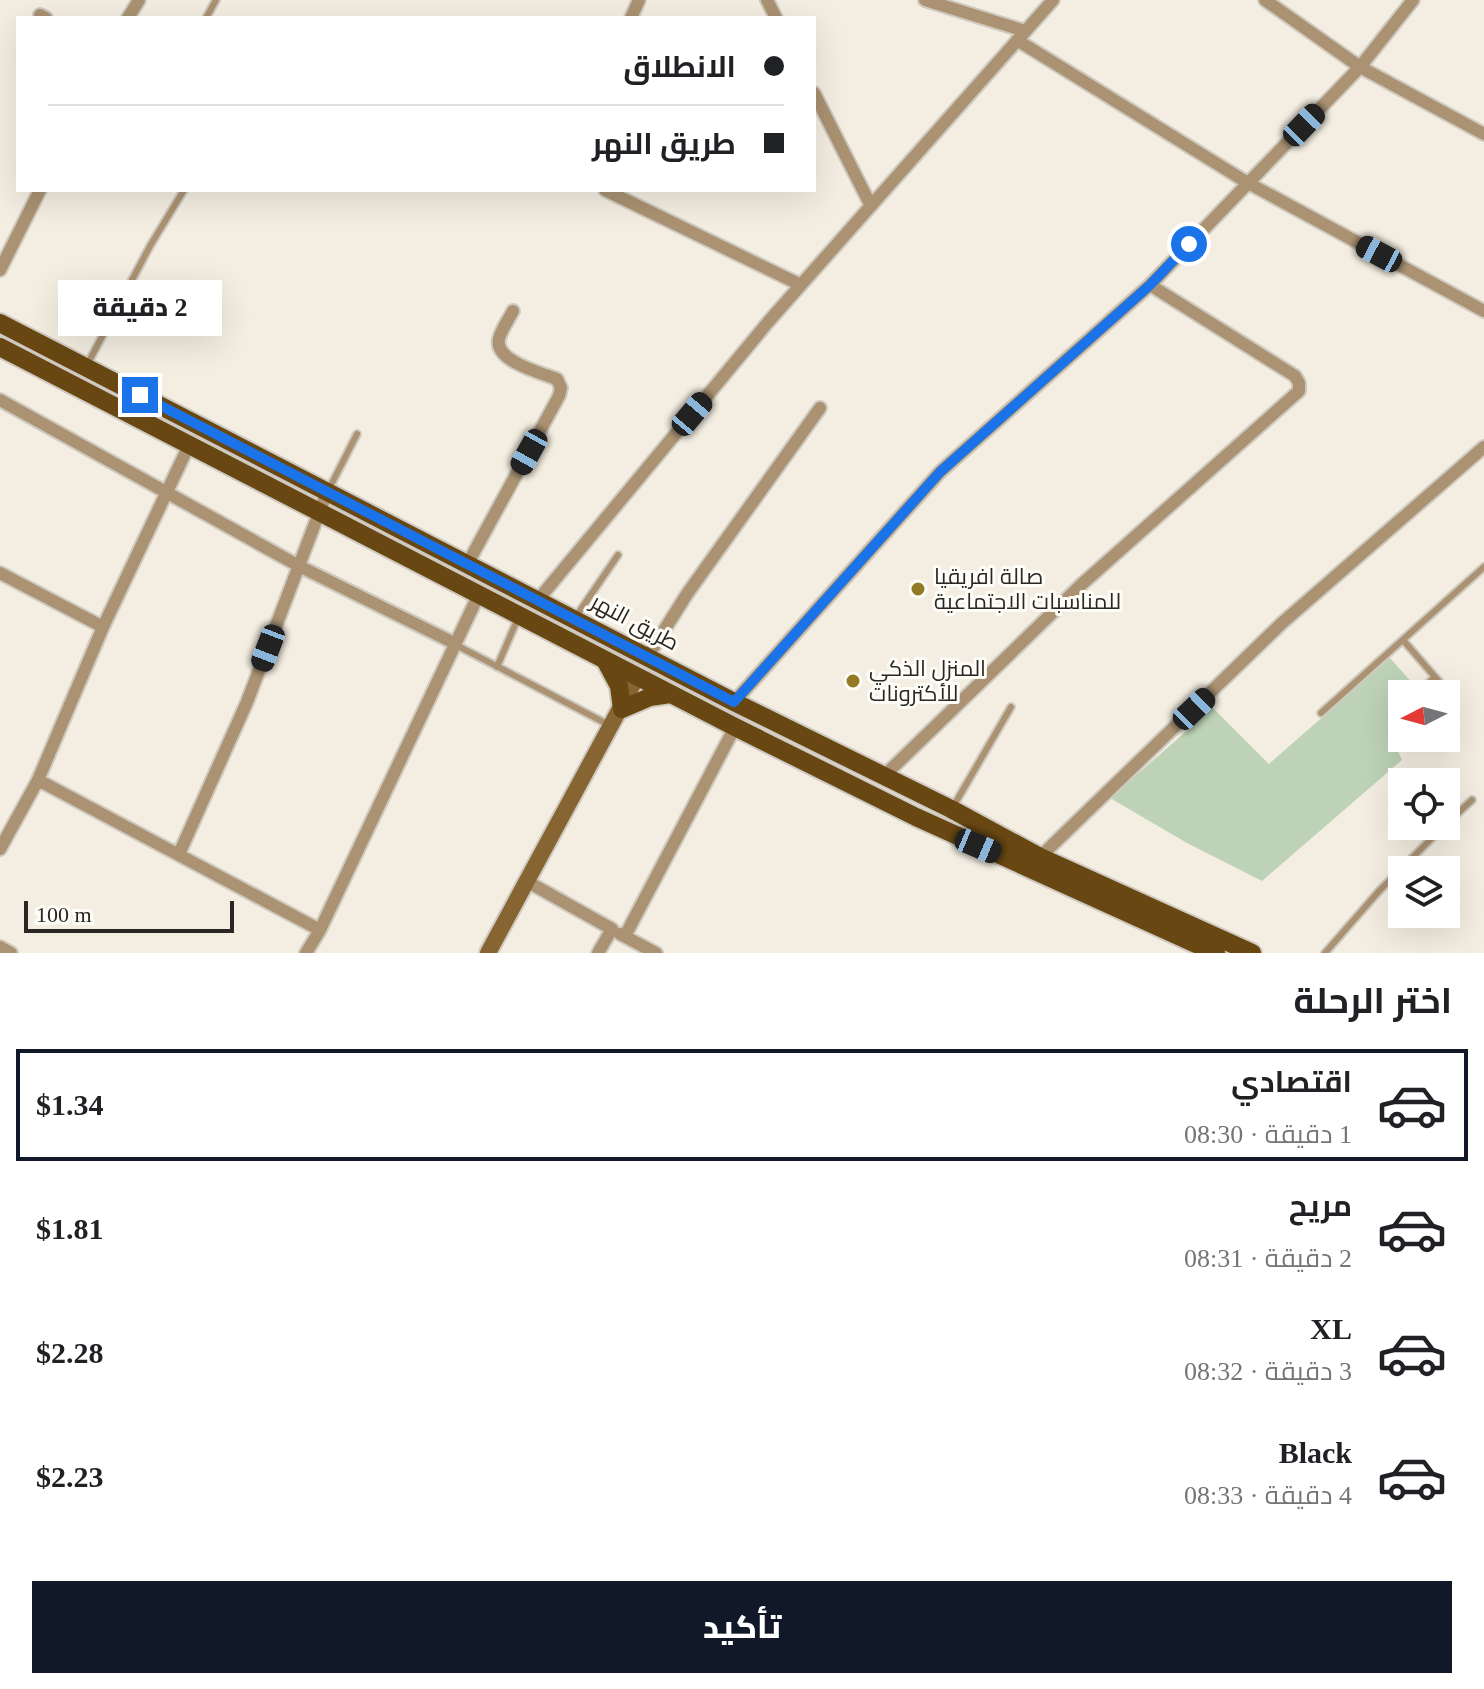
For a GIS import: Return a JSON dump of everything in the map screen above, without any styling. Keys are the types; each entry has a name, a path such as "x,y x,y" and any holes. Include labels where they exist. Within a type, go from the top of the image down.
{"main road":[{"name":"طريق النهر","path":"0,323 734,702 951,809 1040,865"},
{"name":"طريق النهر","path":"0,347 670,694 916,817 1252,953"},
{"path":"605,660 619,686 622,709"},
{"path":"488,953 637,677"},
{"path":"622,709 650,697 670,694"},
{"path":"1040,865 1216,953"}],"street":[{"path":"925,0 1021,35 1248,183 1484,311"},
{"path":"538,600 801,285 1053,0"},
{"path":"1265,0 1360,67 1484,134"},
{"path":"734,702 940,472 1150,285 1360,67 1413,0"},
{"path":"816,97 871,206"},
{"path":"0,270 39,192"},
{"path":"609,192 801,285"},
{"path":"884,776 1082,584 1299,391 1295,376 1150,285"},
{"path":"468,563 561,388 557,379 506,358 499,350 498,340 513,311"},
{"path":"0,400 299,566 454,643"},
{"path":"648,656 687,594 820,408"},
{"path":"0,849 38,780 103,627 190,443"},
{"path":"1040,865 1282,623 1484,447"},
{"path":"179,854 247,702 327,492"},
{"path":"0,573 103,627"},
{"path":"306,953 320,930 479,594"},
{"path":"625,936 735,727"},
{"path":"38,780 320,930"},
{"path":"528,882 656,953"},
{"path":"598,953 612,929"},
{"path":"0,947 11,953"}],"lane":[{"path":"86,367 150,246 183,192"},
{"path":"327,492 357,434"},
{"path":"575,618 618,555"},
{"path":"1321,713 1484,567"},
{"path":"497,667 519,616"},
{"path":"1403,640 1438,680"},
{"path":"454,643 612,727"},
{"path":"1432,680 1435,677"},
{"path":"951,809 1011,707"},
{"path":"1460,811 1472,800"},
{"path":"1325,953 1379,891 1430,840"}],"green space":[{"path":"1390,658 1410,680 1388,680 1388,752 1398,752 1402,760 1388,768 1388,772 1262,881 1187,843 1110,798 1213,708 1269,764"}],"place":[{"name":"صالة افريقيا للمناسبات الاجتماعية","path":"918,589"},
{"name":"المنزل الذكي للأكترونات","path":"853,681"}],"route":[{"path":"140,395 734,702 940,472 1150,285 1189,244"}]}
